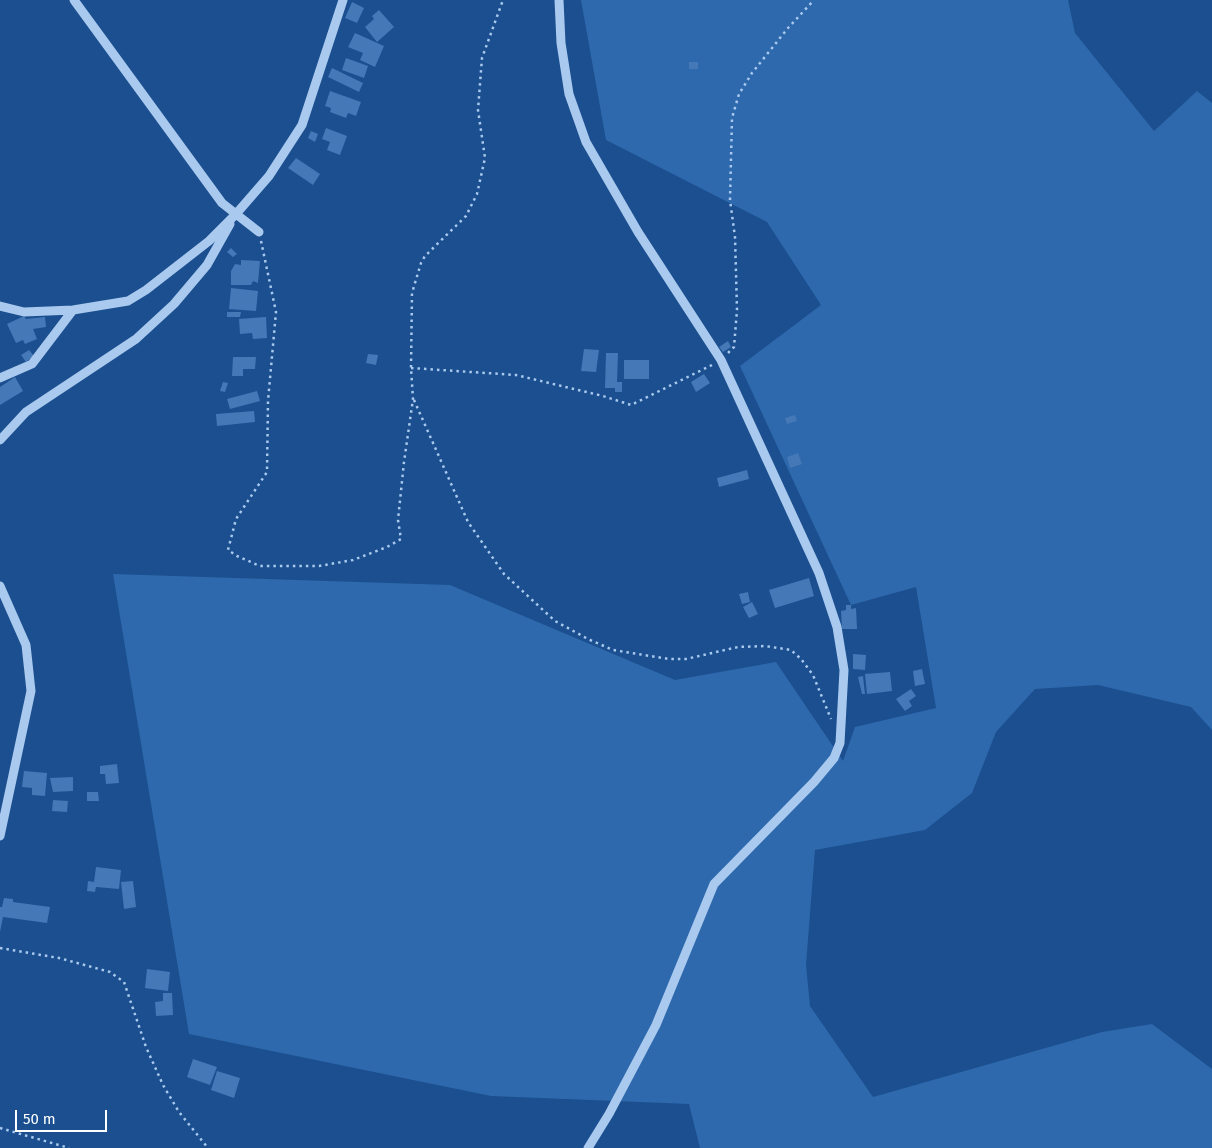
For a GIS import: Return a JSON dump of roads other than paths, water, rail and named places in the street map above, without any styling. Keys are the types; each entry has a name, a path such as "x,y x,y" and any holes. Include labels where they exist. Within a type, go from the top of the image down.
{"street":[{"path":"74,0 222,202 259,232"},
{"path":"0,306 24,312 73,310 128,301 146,290 209,241 236,214 269,176 302,125 343,0"},
{"path":"559,0 561,43 569,94 586,142 638,232 721,360 819,573 837,627 844,670 840,743 834,758 814,782 714,884 659,1019 609,1114 588,1148"},
{"path":"0,440 26,412 136,339 174,304 207,265 236,214"},
{"path":"0,378 32,364 73,310"},
{"path":"0,586 26,645 31,691 0,836"}]}
